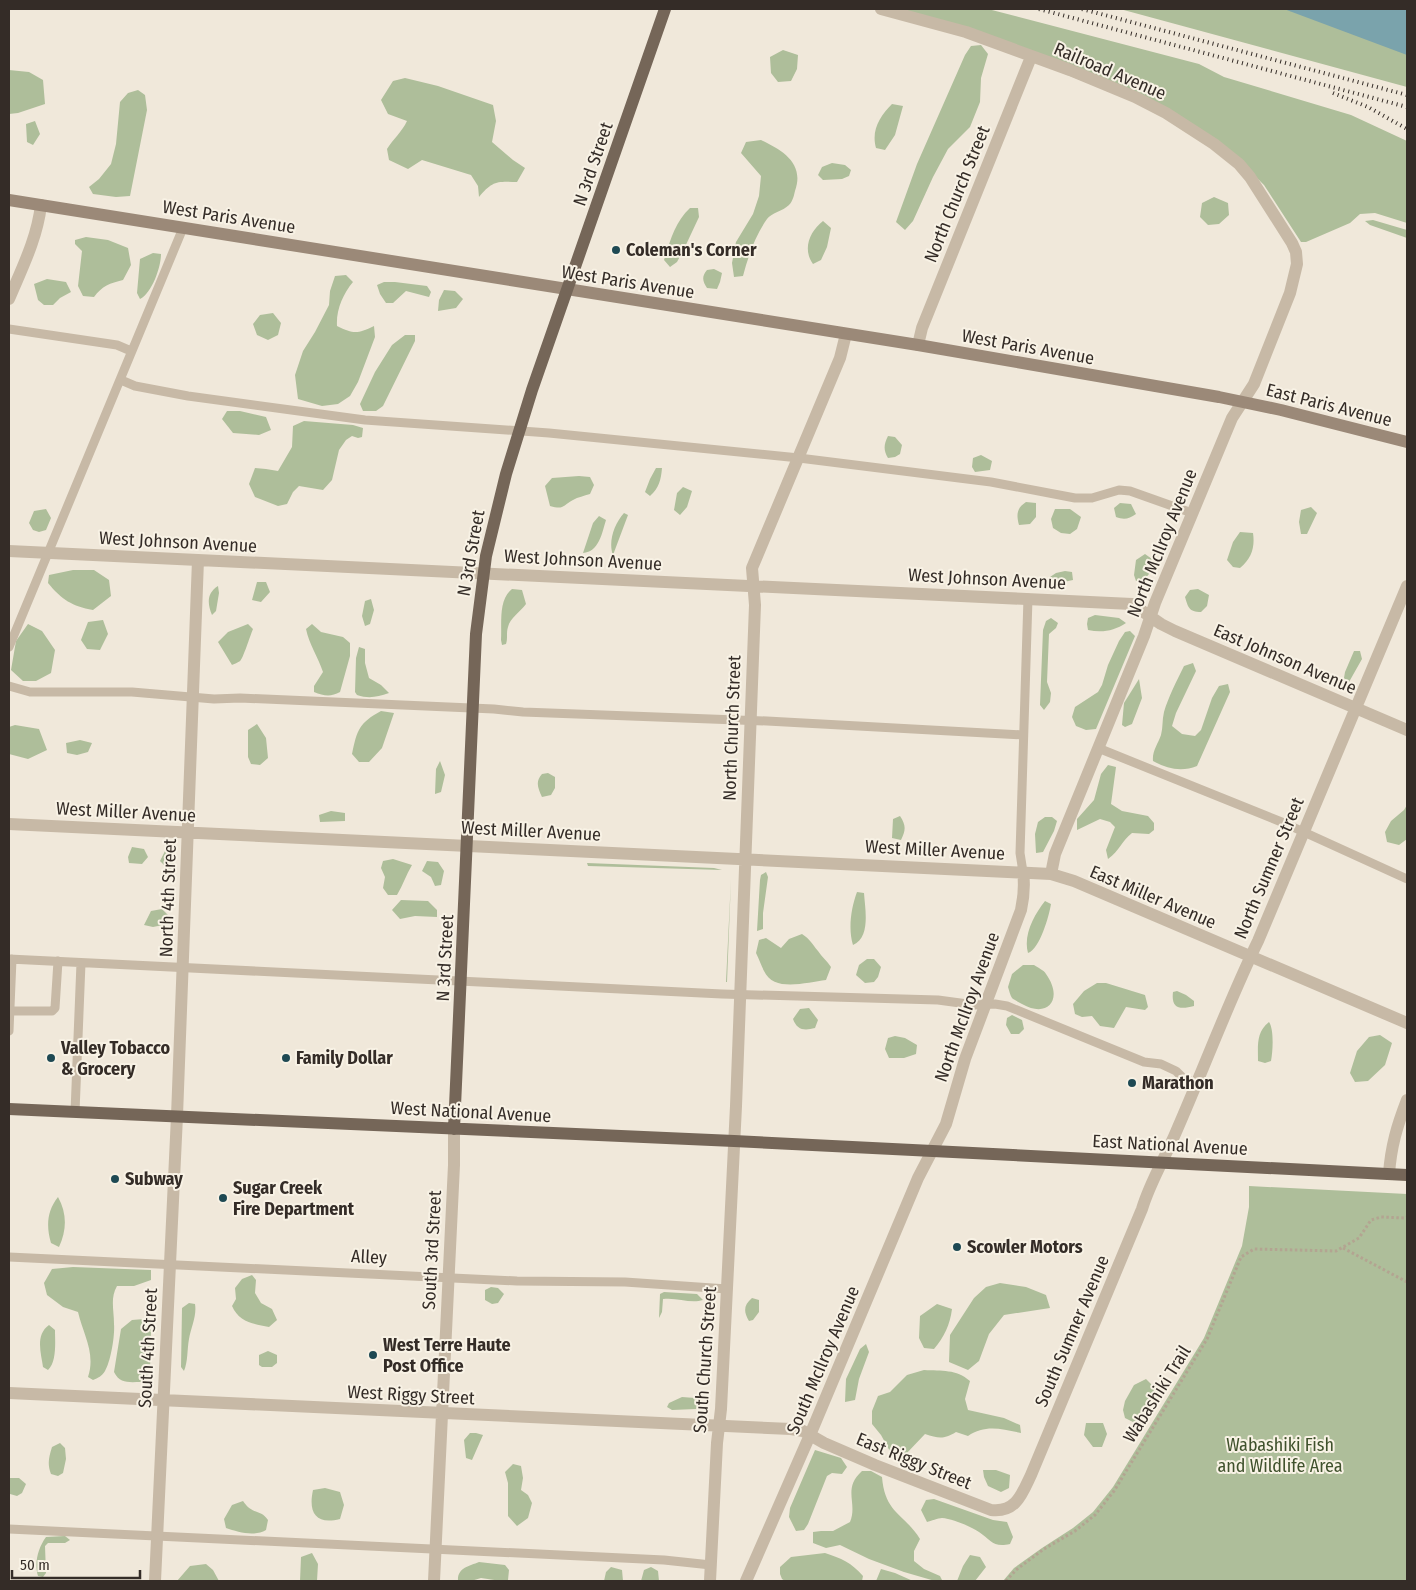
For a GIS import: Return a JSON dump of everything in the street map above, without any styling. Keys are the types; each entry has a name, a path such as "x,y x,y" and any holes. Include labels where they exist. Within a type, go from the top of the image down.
{"main road":[{"name":"N 3rd Street","path":"454,1130 476,634 486,556 506,474 520,431 665,9"},
{"name":"West National Avenue","path":"9,1109 734,1141 932,1152"},
{"name":"East National Avenue","path":"932,1152 1407,1175"}],"street":[{"name":"Railroad Avenue","path":"881,9 966,32 1135,97 1166,113 1200,134 1239,164 1250,177 1284,229"},
{"name":"North Church Street","path":"918,345 922,328 1031,57"},
{"name":"West Paris Avenue","path":"9,200 918,345 1242,402"},
{"path":"9,299 34,238 40,205"},
{"name":"North McIlroy Avenue","path":"1051,874 1055,854 1151,617 1155,602 1232,418 1254,384 1290,293 1296,273 1296,252 1284,229"},
{"name":"North Church Street","path":"734,1141 755,605 752,568 840,358 846,334"},
{"name":"East Paris Avenue","path":"1242,402 1407,442"},
{"name":"West Johnson Avenue","path":"9,551 1132,604 1151,617"},
{"name":"North 4th Street","path":"177,1116 198,560"},
{"name":"North Sumner Street","path":"1162,1162 1177,1131 1407,586"},
{"name":"East Johnson Avenue","path":"1151,617 1174,631 1407,730"},
{"name":"West Miller Avenue","path":"9,824 1051,874"},
{"name":"North McIlroy Avenue","path":"932,1152 946,1124 965,1059 1021,910 1025,884 1023,872"},
{"name":"East Miller Avenue","path":"1051,874 1074,881 1407,1023"},
{"path":"1389,1174 1396,1126 1407,1100"},
{"name":"South 4th Street","path":"155,1581 177,1116"},
{"name":"South 3rd Street","path":"434,1581 454,1166 454,1130"},
{"name":"South Church Street","path":"710,1581 734,1141"},
{"name":"South McIlroy Avenue","path":"746,1581 918,1178 932,1152"},
{"name":"South Sumner Avenue","path":"1008,1509 1016,1502 1031,1475 1138,1218 1147,1192 1162,1162"},
{"name":"West Riggy Street","path":"9,1393 790,1429 810,1434"},
{"name":"East Riggy Street","path":"810,1434 824,1443 875,1465 991,1510 1001,1511 1008,1509"}],"lane":[{"path":"9,647 121,380 131,351 184,228"},
{"path":"9,329 117,346 131,351"},
{"path":"121,380 135,386 188,396 365,420 520,431 799,458 982,481 1075,498 1092,498 1119,490 1130,491 1192,513"},
{"path":"1023,872 1020,853 1028,598"},
{"path":"9,686 30,692 132,692 214,699 240,698 473,708 1023,735"},
{"path":"1098,748 1218,796 1407,879"},
{"path":"9,1031 10,959 58,961 740,995 938,1000 975,1005 995,1004 1007,1006 1144,1062 1161,1064 1176,1070 1184,1078 1196,1083"},
{"path":"10,1011 52,1012 54,1008 58,961"},
{"path":"75,1112 81,963"},
{"name":"Alley","path":"9,1256 517,1281 625,1282 727,1289"},
{"path":"9,1529 664,1560 711,1566"}],"path":[{"path":"1342,1248 1359,1238 1371,1220 1381,1217 1407,1217"},
{"path":"1342,1248 1407,1282"},
{"name":"Wabashiki Trail","path":"1006,1581 1016,1570 1044,1549 1075,1531 1095,1515 1114,1490 1207,1339 1241,1257 1254,1249 1336,1251 1342,1248"}],"green space":[{"path":"900,9 988,9 1199,64 1224,77 1351,115 1407,141 1407,223 1375,213 1360,214 1350,223 1306,242 1301,242 1264,185 1192,124"},
{"path":"1120,9 1407,9 1407,87"},
{"path":"981,45 988,54 981,78 980,102 970,127 948,149 913,221 905,230 896,222 917,164 965,55 971,46"},
{"path":"783,50 798,55 797,69 791,81 778,82 771,73 770,57"},
{"path":"9,70 29,72 43,80 45,104 9,114"},
{"path":"405,78 438,86 493,105 496,121 492,142 525,168 517,182 495,183 479,197 478,186 471,175 422,160 408,169 389,160 387,149 407,121 388,114 381,100 393,81"},
{"path":"138,90 145,95 147,110 130,196 116,197 93,194 89,187 99,179 111,164 116,144 120,102 128,93"},
{"path":"892,104 903,106 895,135 885,150 876,148 876,129 884,113"},
{"path":"35,121 40,134 33,145 27,142 26,124"},
{"path":"761,140 777,148 790,159 797,173 797,181 794,196 790,203 769,217 759,232 743,276 734,277 732,263 736,242 753,214 759,196 761,176 741,153 746,142"},
{"path":"832,163 845,165 851,170 849,176 842,179 823,180 818,175 822,167"},
{"path":"1214,197 1228,203 1229,215 1219,224 1208,225 1200,217 1202,203"},
{"path":"690,208 698,208 699,217 677,262 670,267 664,260 668,246 680,219"},
{"path":"1373,220 1407,230 1407,238 1370,225 1365,221"},
{"path":"823,221 831,228 827,247 821,260 813,264 808,252 809,241 814,230"},
{"path":"86,237 108,240 128,248 131,265 123,280 114,282 100,290 94,297 83,296 78,286 82,251 75,244 75,240"},
{"path":"153,253 161,254 158,272 152,286 140,299 137,293 140,259"},
{"path":"714,269 722,273 720,282 717,289 707,288 703,277 707,270"},
{"path":"346,275 353,282 341,302 337,326 356,332 374,326 375,337 358,382 350,396 338,404 322,406 298,399 295,375 303,351 329,305 330,291 335,276"},
{"path":"47,279 66,282 71,292 60,298 53,305 44,305 38,300 34,284"},
{"path":"384,282 427,286 431,292 429,297 406,291 393,303 386,303 377,285"},
{"path":"444,290 455,291 463,299 456,308 438,311 439,300"},
{"path":"273,313 281,323 278,335 268,340 257,335 253,324 260,315"},
{"path":"405,335 415,335 415,341 383,406 376,411 363,411 360,404 375,372 392,345"},
{"path":"227,411 240,411 266,417 271,430 259,435 233,433 222,419"},
{"path":"304,421 353,425 363,428 362,437 352,436 346,440 339,450 332,480 323,490 299,486 293,492 287,504 278,506 255,497 249,484 255,468 278,471 292,447 293,426"},
{"path":"888,436 895,437 902,445 900,454 895,457 888,458 885,452"},
{"path":"981,455 992,461 990,470 975,472 972,467 973,458"},
{"path":"656,468 662,468 661,476 659,484 650,496 645,492"},
{"path":"590,477 594,485 590,494 575,499 563,507 550,506 545,486 552,478"},
{"path":"683,487 692,491 687,507 680,515 674,510 677,493"},
{"path":"1026,502 1036,503 1036,517 1030,524 1019,525 1018,512"},
{"path":"1120,503 1131,504 1136,514 1126,518 1116,517 1114,508"},
{"path":"1311,507 1317,513 1307,534 1301,534 1299,522 1301,510"},
{"path":"46,509 51,518 46,530 39,532 33,530 29,523 34,511"},
{"path":"1055,509 1070,509 1081,517 1077,529 1070,534 1061,533 1053,528 1051,519"},
{"path":"624,513 628,515 613,555 611,544 613,533 617,522"},
{"path":"599,516 606,520 599,541 593,549 583,553 593,523"},
{"path":"1240,532 1253,533 1254,538 1250,556 1240,568 1233,567 1227,560 1233,542"},
{"path":"1145,554 1152,559 1149,574 1143,581 1136,581 1134,575 1136,560"},
{"path":"73,570 94,570 109,580 111,596 93,610 73,604 63,598 48,583 49,575"},
{"path":"1065,571 1072,572 1073,580 1052,583 1050,577"},
{"path":"257,582 266,582 270,592 261,602 252,600"},
{"path":"218,586 219,593 216,611 212,615 209,599 214,589"},
{"path":"512,589 522,590 526,604 509,624 506,644 502,645 501,619 503,605"},
{"path":"1198,589 1209,595 1207,606 1201,612 1190,608 1185,597 1190,590"},
{"path":"371,599 374,610 370,624 365,626 362,616 365,601"},
{"path":"1095,615 1119,618 1126,623 1108,631 1088,630 1088,618"},
{"path":"1051,618 1058,623 1056,628 1049,634 1047,682 1051,693 1050,702 1044,710 1040,705 1043,630 1046,621"},
{"path":"103,620 108,634 100,650 87,649 81,640 88,622"},
{"path":"28,624 42,631 55,650 51,673 36,681 23,681 11,670 16,641"},
{"path":"248,624 253,629 245,652 240,661 232,665 218,642 228,632"},
{"path":"312,624 321,632 343,637 350,643 350,656 340,692 334,695 314,692 314,686 323,672 306,629"},
{"path":"1130,631 1135,636 1096,729 1086,730 1076,726 1072,717 1075,707 1098,692 1119,641 1125,632"},
{"path":"359,647 365,649 365,663 369,678 381,685 389,693 369,697 357,695 355,692 356,658"},
{"path":"1354,651 1360,651 1362,659 1349,682 1343,684 1345,672"},
{"path":"1193,663 1196,671 1176,713 1172,726 1182,734 1195,736 1201,730 1212,698 1219,686 1228,684 1230,692 1197,766 1186,769 1169,768 1153,761 1153,754 1161,735 1164,712 1170,695 1184,666"},
{"path":"1139,679 1142,698 1132,724 1125,727 1122,725 1124,703"},
{"path":"381,711 394,713 382,748 369,762 359,762 352,754 360,728 368,719"},
{"path":"257,724 266,738 268,758 260,765 251,764 248,757 248,730"},
{"path":"15,725 39,729 47,750 28,759 9,754 9,727"},
{"path":"80,740 92,743 88,752 77,755 67,753 66,743"},
{"path":"440,761 445,775 441,792 435,794 436,769"},
{"path":"1108,765 1116,767 1111,804 1122,811 1148,816 1154,823 1154,830 1149,834 1132,833 1108,859 1106,850 1115,827 1110,822 1100,819 1077,830 1077,819 1094,800 1101,774"},
{"path":"548,773 555,777 555,788 551,795 542,797 538,788 538,780 542,774"},
{"path":"1407,805 1407,839 1399,845 1387,842 1385,832 1391,821"},
{"path":"331,811 345,813 345,821 320,822 319,815"},
{"path":"900,816 905,828 901,840 892,838 893,819"},
{"path":"1045,817 1052,817 1057,821 1043,852 1036,853 1035,834 1038,822"},
{"path":"132,847 144,849 148,857 142,864 129,863 128,857"},
{"path":"165,851 173,854 174,867 169,880 164,877 164,865 160,861"},
{"path":"393,859 412,865 397,895 388,895 383,888 385,877 381,868 383,861"},
{"path":"427,861 438,862 444,871 441,885 435,886 431,877 422,871"},
{"path":"587,863 714,868 722,870 588,866"},
{"path":"766,872 768,877 763,913 763,929 757,931 760,880 761,875"},
{"path":"731,879 727,982 726,982"},
{"path":"857,892 864,893 866,922 862,936 853,945 851,919"},
{"path":"401,900 428,901 437,910 437,917 415,916 400,919 392,910"},
{"path":"1045,901 1051,904 1046,924 1040,939 1028,953 1028,932 1037,912"},
{"path":"162,909 168,915 163,925 153,927 144,925 151,911"},
{"path":"802,934 831,967 826,980 801,984 775,982 764,971 756,953 759,940 766,938 781,948 789,939"},
{"path":"867,959 874,959 881,967 878,977 874,982 865,983 856,975 859,965"},
{"path":"1023,965 1034,965 1041,969 1051,983 1054,991 1053,998 1046,1008 1031,1008 1011,997 1008,987 1012,974"},
{"path":"1097,983 1106,983 1145,995 1148,1007 1145,1010 1126,1007 1114,1028 1100,1026 1092,1016 1082,1017 1075,1014 1073,1004 1084,991"},
{"path":"1177,991 1194,1001 1194,1006 1180,1008 1175,1005 1173,1002 1173,992"},
{"path":"809,1008 818,1020 815,1028 801,1029 793,1019 800,1009"},
{"path":"1012,1015 1022,1020 1024,1029 1019,1034 1011,1034 1006,1025 1007,1018"},
{"path":"1269,1022 1272,1035 1272,1052 1271,1061 1265,1063 1258,1061 1258,1045 1262,1030"},
{"path":"1380,1035 1392,1043 1385,1065 1368,1081 1355,1082 1350,1073 1357,1051 1369,1037"},
{"path":"895,1036 905,1038 917,1045 916,1054 904,1058 889,1058 885,1049 888,1038"},
{"name":"Wabashiki Fish and Wildlife Area","path":"1249,1186 1407,1194 1407,1581 1003,1581 1014,1568 1093,1512 1113,1487 1204,1338 1242,1246 1249,1207"},
{"path":"58,1197 63,1209 65,1222 59,1247 51,1243 48,1231 48,1219 54,1202"},
{"path":"73,1267 151,1270 151,1280 134,1286 117,1286 113,1300 114,1329 111,1355 104,1373 93,1380 88,1377 91,1360 90,1352 78,1312 63,1307 47,1295 44,1283 52,1269"},
{"path":"252,1275 256,1280 255,1293 261,1303 272,1309 277,1320 269,1327 243,1319 238,1316 232,1306 236,1299 235,1288 242,1279"},
{"path":"1000,1283 1026,1287 1046,1295 1050,1308 1004,1315 989,1334 979,1361 968,1370 949,1362 950,1335 974,1298 986,1287"},
{"path":"491,1287 498,1288 504,1294 498,1303 492,1304 485,1300 485,1290"},
{"path":"664,1292 697,1294 703,1300 663,1299 662,1312 659,1318 660,1294"},
{"path":"752,1298 759,1300 759,1312 753,1320 749,1321 745,1308"},
{"path":"189,1303 195,1304 195,1313 184,1371 181,1367 182,1308"},
{"path":"937,1304 952,1309 950,1320 944,1335 934,1349 924,1348 919,1338 920,1316"},
{"path":"144,1319 151,1329 150,1373 141,1382 129,1382 119,1379 114,1372 121,1329 132,1320"},
{"path":"49,1325 55,1330 55,1345 53,1362 48,1370 43,1367 40,1339"},
{"path":"866,1344 869,1352 859,1379 855,1400 845,1402 846,1379 860,1349"},
{"path":"268,1351 277,1355 277,1363 272,1367 262,1367 259,1365 259,1355"},
{"path":"924,1370 948,1371 965,1377 970,1381 965,1399 968,1410 1004,1418 1020,1425 1021,1433 994,1428 974,1432 968,1436 956,1432 940,1438 925,1434 905,1455 892,1455 881,1435 872,1424 872,1411 878,1396 890,1392 907,1375"},
{"path":"1146,1379 1154,1387 1152,1405 1142,1420 1133,1422 1125,1418 1123,1410 1125,1401 1134,1385"},
{"path":"682,1397 695,1398 702,1404 696,1409 672,1410 667,1407 669,1403"},
{"path":"1086,1423 1103,1423 1107,1434 1102,1447 1093,1447 1084,1435"},
{"path":"470,1433 483,1435 472,1460 466,1458 464,1440"},
{"path":"60,1443 65,1448 66,1459 63,1473 58,1476 51,1474 49,1460 52,1447"},
{"path":"815,1450 841,1458 847,1467 842,1474 832,1473 827,1476 808,1524 804,1530 796,1531 789,1517 790,1508"},
{"path":"513,1464 521,1466 523,1478 521,1490 528,1495 532,1503 528,1518 517,1526 508,1516 508,1483 505,1472"},
{"path":"983,1470 996,1470 1010,1475 1009,1488 1001,1492 988,1486"},
{"path":"862,1471 871,1471 882,1477 887,1499 891,1506 920,1539 914,1551 914,1561 924,1569 940,1576 942,1580 935,1581 904,1572 869,1559 840,1545 826,1548 813,1543 813,1532 833,1531 850,1522 853,1484"},
{"path":"9,1478 19,1478 26,1484 22,1493 17,1496 10,1494"},
{"path":"325,1488 340,1492 344,1505 340,1519 320,1519 313,1511 313,1490"},
{"path":"934,1499 993,1520 1007,1522 1013,1537 1010,1544 1000,1545 993,1543 975,1530 951,1520 940,1518 927,1522 921,1510 926,1500"},
{"path":"243,1501 268,1520 266,1530 251,1533 226,1528 224,1519 232,1505"},
{"path":"65,1536 70,1540 65,1543 48,1543 45,1546 46,1573 43,1577 38,1576 36,1566 38,1556 46,1537"},
{"path":"312,1553 318,1564 317,1581 300,1581 301,1557"},
{"path":"825,1553 850,1564 863,1576 862,1581 785,1581 782,1579 780,1567 791,1557"},
{"path":"970,1555 980,1557 986,1567 975,1581 957,1581 963,1566"},
{"path":"479,1562 505,1565 509,1570 508,1580 501,1581 481,1578 471,1581 458,1581 459,1573 462,1570"},
{"path":"206,1564 213,1570 219,1581 177,1581 190,1566"},
{"path":"611,1567 622,1570 623,1581 604,1581 606,1572"},
{"path":"651,1567 658,1571 659,1581 641,1581 644,1570"},
{"path":"881,1569 895,1573 913,1581 876,1581"}],"water":[{"path":"1284,9 1407,9 1407,55"}],"railway":[{"path":"1039,9 1407,107"},
{"path":"1082,9 1407,95"},
{"path":"1333,93 1368,107 1407,129"}],"place":[{"name":"Coleman's Corner","path":"616,250"},
{"name":"Valley Tobacco & Grocery","path":"51,1058"},
{"name":"Family Dollar","path":"286,1058"},
{"name":"Marathon","path":"1132,1083"},
{"name":"Subway","path":"115,1179"},
{"name":"Sugar Creek Fire Department","path":"223,1198"},
{"name":"Scowler Motors","path":"957,1247"},
{"name":"West Terre Haute Post Office","path":"373,1355"}]}
